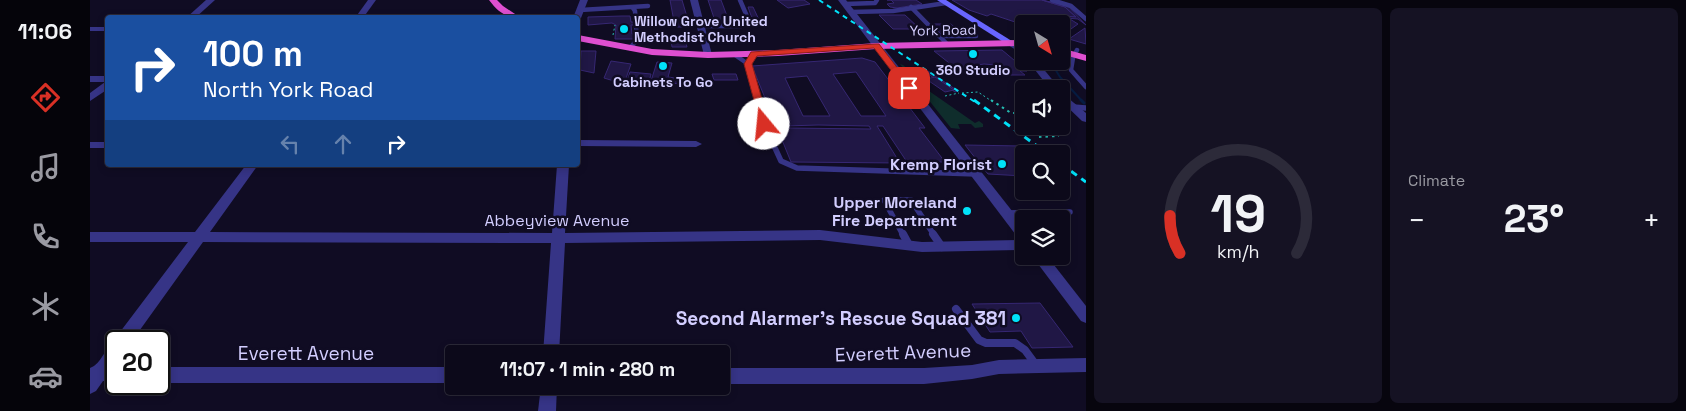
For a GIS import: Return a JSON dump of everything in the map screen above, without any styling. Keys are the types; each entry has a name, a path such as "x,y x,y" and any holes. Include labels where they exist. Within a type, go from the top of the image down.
{"highway":[{"path":"493,0 509,15"},
{"name":"York Road","path":"580,38 671,54 708,55 876,46 1015,43"},
{"path":"1079,53 1086,58"}],"main road":[{"path":"943,1 1011,43"}],"street":[{"path":"194,15 211,0"},
{"path":"361,15 372,0"},
{"path":"579,14 584,0"},
{"path":"694,0 708,55"},
{"path":"844,2 1015,224"},
{"path":"90,29 105,29"},
{"path":"1011,43 1015,46"},
{"path":"1039,70 1048,80"},
{"path":"90,79 105,79"},
{"path":"90,98 105,86"},
{"path":"1070,104 1086,118"},
{"path":"580,143 696,144"},
{"path":"90,145 105,145"},
{"path":"131,330 251,167"},
{"path":"552,345 563,167"},
{"name":"Abbeyview Avenue","path":"90,237 558,238 820,235 909,246 1015,245"},
{"path":"1046,265 1085,315"},
{"path":"93,378 105,363"},
{"name":"Everett Avenue","path":"730,376 924,376 972,372 999,367 1086,365"},
{"name":"Everett Avenue","path":"170,374 445,375"},
{"path":"547,411 548,395"}],"lane":[{"path":"701,26 741,26 749,21 740,0"},
{"path":"844,2 875,3 877,0"},
{"path":"1052,0 1071,6 1086,19"},
{"path":"851,12 893,11 943,1"},
{"path":"579,14 648,6"},
{"path":"911,7 947,44"},
{"path":"630,48 636,40 635,12 632,8"},
{"path":"940,36 976,36"},
{"path":"1079,53 1071,70 1086,87"},
{"path":"754,54 748,64 764,124 782,161 788,165 797,168 976,174"},
{"path":"731,55 748,64"},
{"path":"1073,107 1086,108"},
{"path":"909,246 884,200 911,200 942,247"},
{"path":"1006,213 1015,213"},
{"path":"956,308 974,336 979,340 986,343 1015,343 1025,350 1036,366"}],"path":[{"path":"610,40 614,25"},
{"path":"962,93 978,92 1011,113 1015,113"},
{"path":"945,96 959,93"},
{"path":"1039,138 1059,136"}],"green space":[{"path":"900,64 924,83 919,84 975,123 979,121 983,124 983,127 975,128 971,124 958,124 960,129 951,128"}],"building":[{"path":"670,0 682,0 690,27 675,27"},
{"path":"708,0 721,0 730,24 716,24"},
{"path":"777,0 804,0 810,4 788,8"},
{"path":"891,0 916,0 922,4 897,8 890,7 887,4 894,3"},
{"path":"952,0 1042,0 1065,7 1076,17 1070,15 1015,15 1015,22 991,14 987,16 969,10"},
{"path":"1042,0 1068,6 1086,25 1078,19 1070,18 1070,16 1076,17 1065,7"},
{"path":"748,7 753,7 761,24 754,24"},
{"path":"879,15 905,15 920,29 893,29"},
{"name":"Willow Grove United Methodist Church","path":"630,16 631,22 634,25 631,25 632,34 634,34 635,39 615,39 616,25 612,23 588,25 588,17"},
{"path":"1070,19 1078,24 1070,30"},
{"path":"931,24 951,24 962,34 941,34"},
{"path":"1085,28 1086,44 1070,38"},
{"path":"671,40 685,40 687,47 672,47"},
{"path":"1002,50 1015,61 1015,70 1027,71 1020,71 1025,75 1006,75 995,65 984,64 978,65 981,68 975,68 976,70 958,70 934,51"},
{"path":"581,51 596,51 594,73 580,70"},
{"path":"862,58 875,62 925,128 919,128 945,162 907,162 883,126 877,126 900,163 791,162 752,66","holes":["856,72 886,116 861,116 833,74","807,76 830,116 803,116 785,78","785,126 869,126 871,129 786,128"]},
{"path":"611,61 631,64 624,84 604,78"},
{"path":"657,62 672,63 668,77 682,79 681,84 651,81"},
{"path":"928,71 958,91 955,92 925,72"},
{"path":"630,72 651,74 648,86 626,84"},
{"path":"712,74 736,74 738,80 714,80"},
{"path":"935,77 954,90 945,92 926,79"},
{"name":"Kremp Florist","path":"965,145 1015,146 1015,176 988,174"},
{"name":"Second Alarmer's Rescue Squad 381","path":"1040,303 1073,347 1032,348 1021,331 990,332 972,304"}],"waterway":[{"path":"1056,70 1083,102"}],"railway":[{"path":"819,0 975,102"},
{"path":"974,100 1036,145"},
{"path":"1070,170 1086,182"}],"place":[{"name":"Willow Grove United Methodist Church","path":"624,29"},
{"name":"360 Studio","path":"973,54"},
{"name":"Cabinets To Go","path":"663,66"},
{"name":"Kremp Florist","path":"1002,164"},
{"name":"Upper Moreland Fire Department","path":"967,211"},
{"name":"Second Alarmer's Rescue Squad 381","path":"1016,318"}],"route":[{"path":"764,124 748,64 754,54 876,46 909,88"}]}
